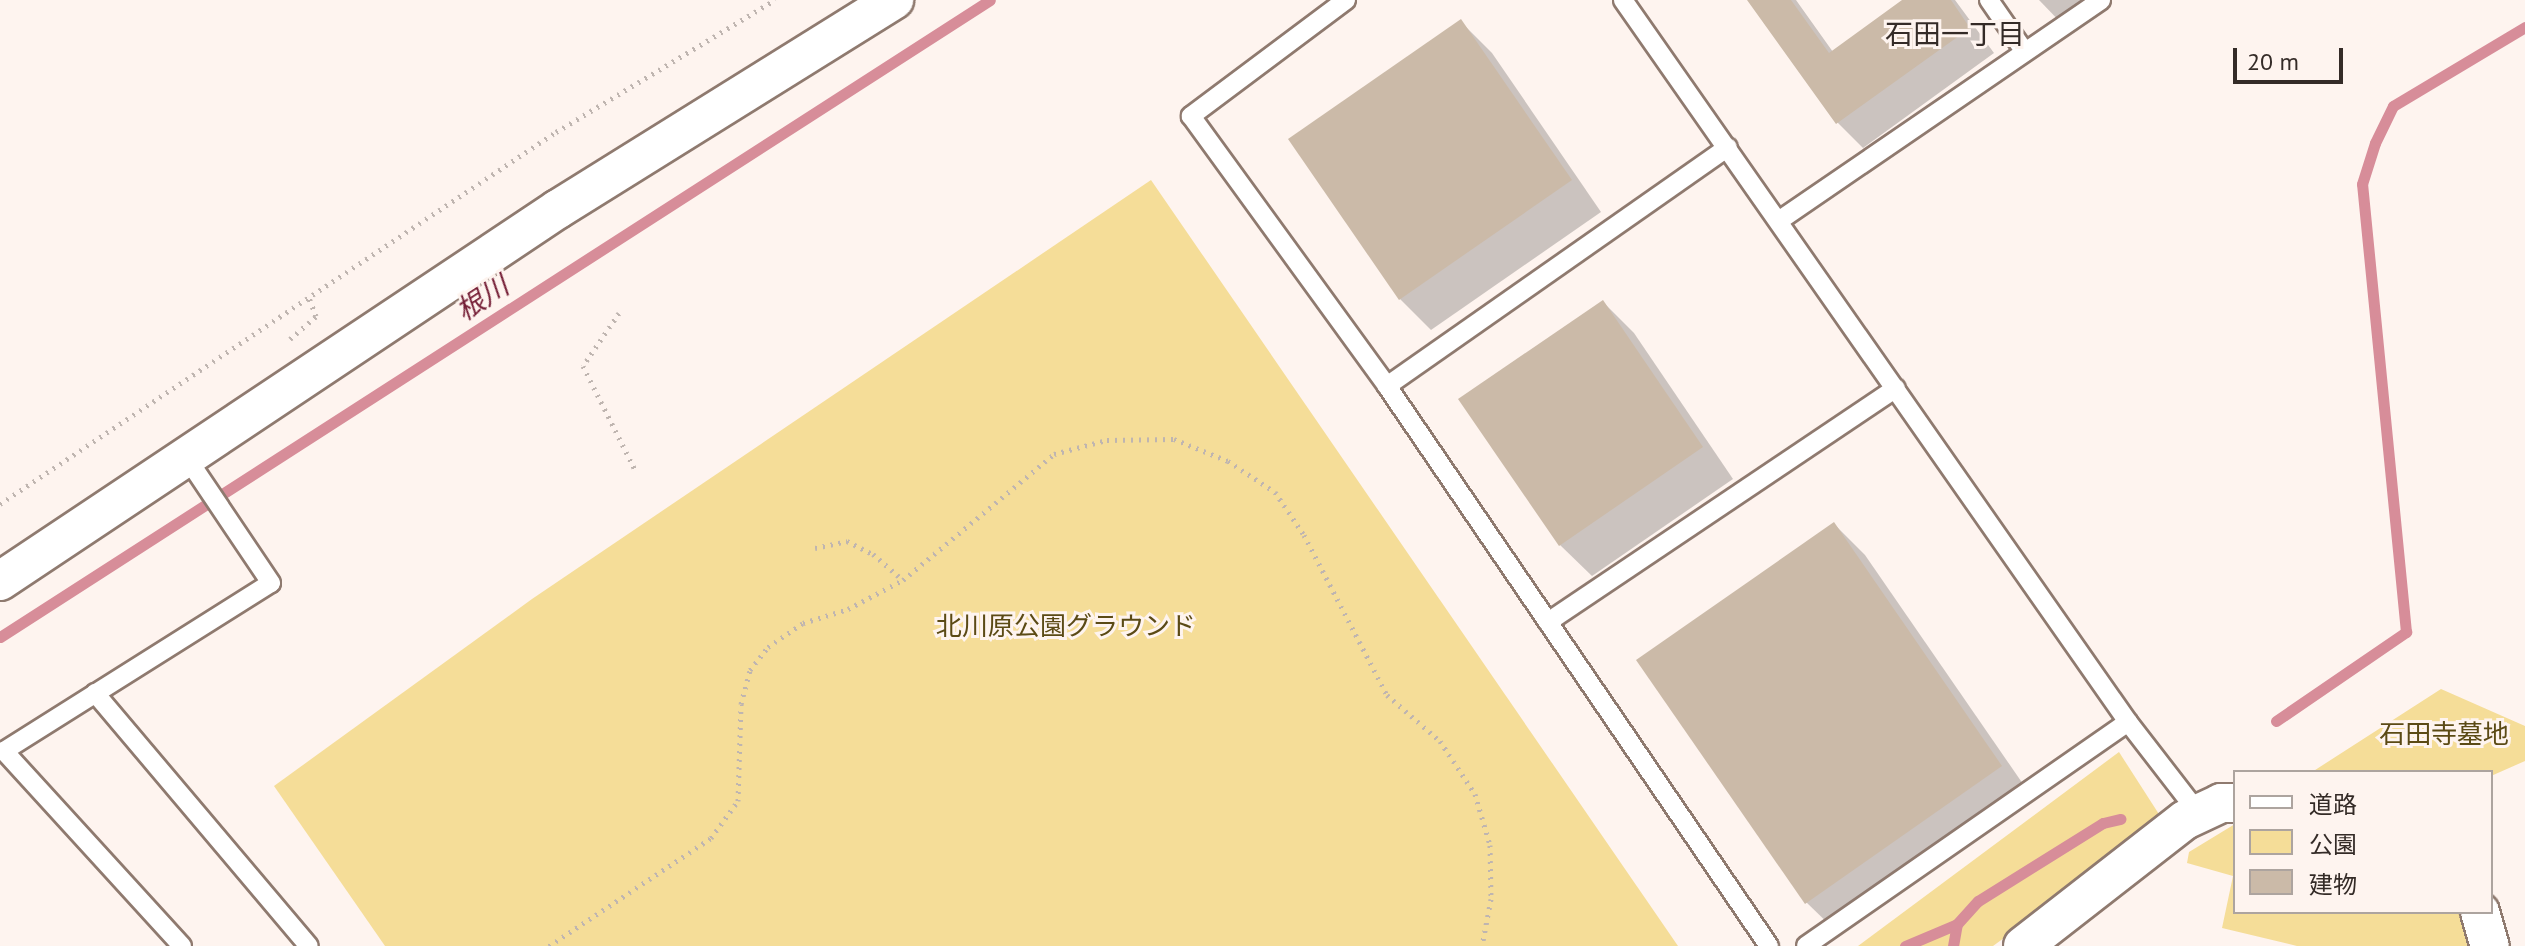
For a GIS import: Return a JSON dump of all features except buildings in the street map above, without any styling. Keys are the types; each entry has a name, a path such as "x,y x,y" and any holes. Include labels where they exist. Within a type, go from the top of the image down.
{"street":[{"path":"0,581 194,469 558,209 894,0"},
{"path":"2023,946 2199,814 2221,803 2233,803"},
{"path":"2481,914 2490,946"}],"lane":[{"path":"1346,0 1191,116 1387,386 1769,946"},
{"path":"1623,0 1780,220 2128,722 2199,814"},
{"path":"1989,0 2025,52"},
{"path":"1780,220 2101,0"},
{"path":"1387,386 1728,147"},
{"path":"1548,622 1896,388"},
{"path":"182,946 4,751 271,583 194,469"},
{"path":"95,693 309,946"},
{"path":"1806,946 2128,722"}],"path":[{"path":"0,504 556,132 775,0"},
{"path":"619,313 583,366 635,470"},
{"path":"549,946 711,838 738,801 741,704 750,670 768,647 803,623 848,609 903,580 1054,454 1107,440 1174,439 1228,461 1275,492 1304,535 1387,695 1440,741 1475,794 1490,845 1491,899 1482,946"},
{"path":"815,548 847,541 873,554 903,580"}],"green space":[{"name":"北川原公園グラウンド","path":"1151,180 1678,946 385,946 274,786 532,599"},
{"name":"石田寺墓地","path":"2441,689 2525,726 2525,761 2493,775 2493,770 2315,770"},
{"path":"2119,752 2164,822 1993,946 1858,946"},
{"path":"2233,825 2233,876 2187,863 2189,852"},
{"path":"2233,876 2233,914 2468,914 2478,946 2297,946 2222,928"}],"waterway":[{"name":"根川","path":"0,637 990,0"},
{"path":"2276,721 2406,632 2362,184 2375,143 2393,106 2525,27"},
{"path":"1905,946 1957,924 1978,901 2103,823 2121,819"},
{"path":"1953,946 1957,924"}],"district":[{"name":"石田一丁目","path":"1955,34"}]}
